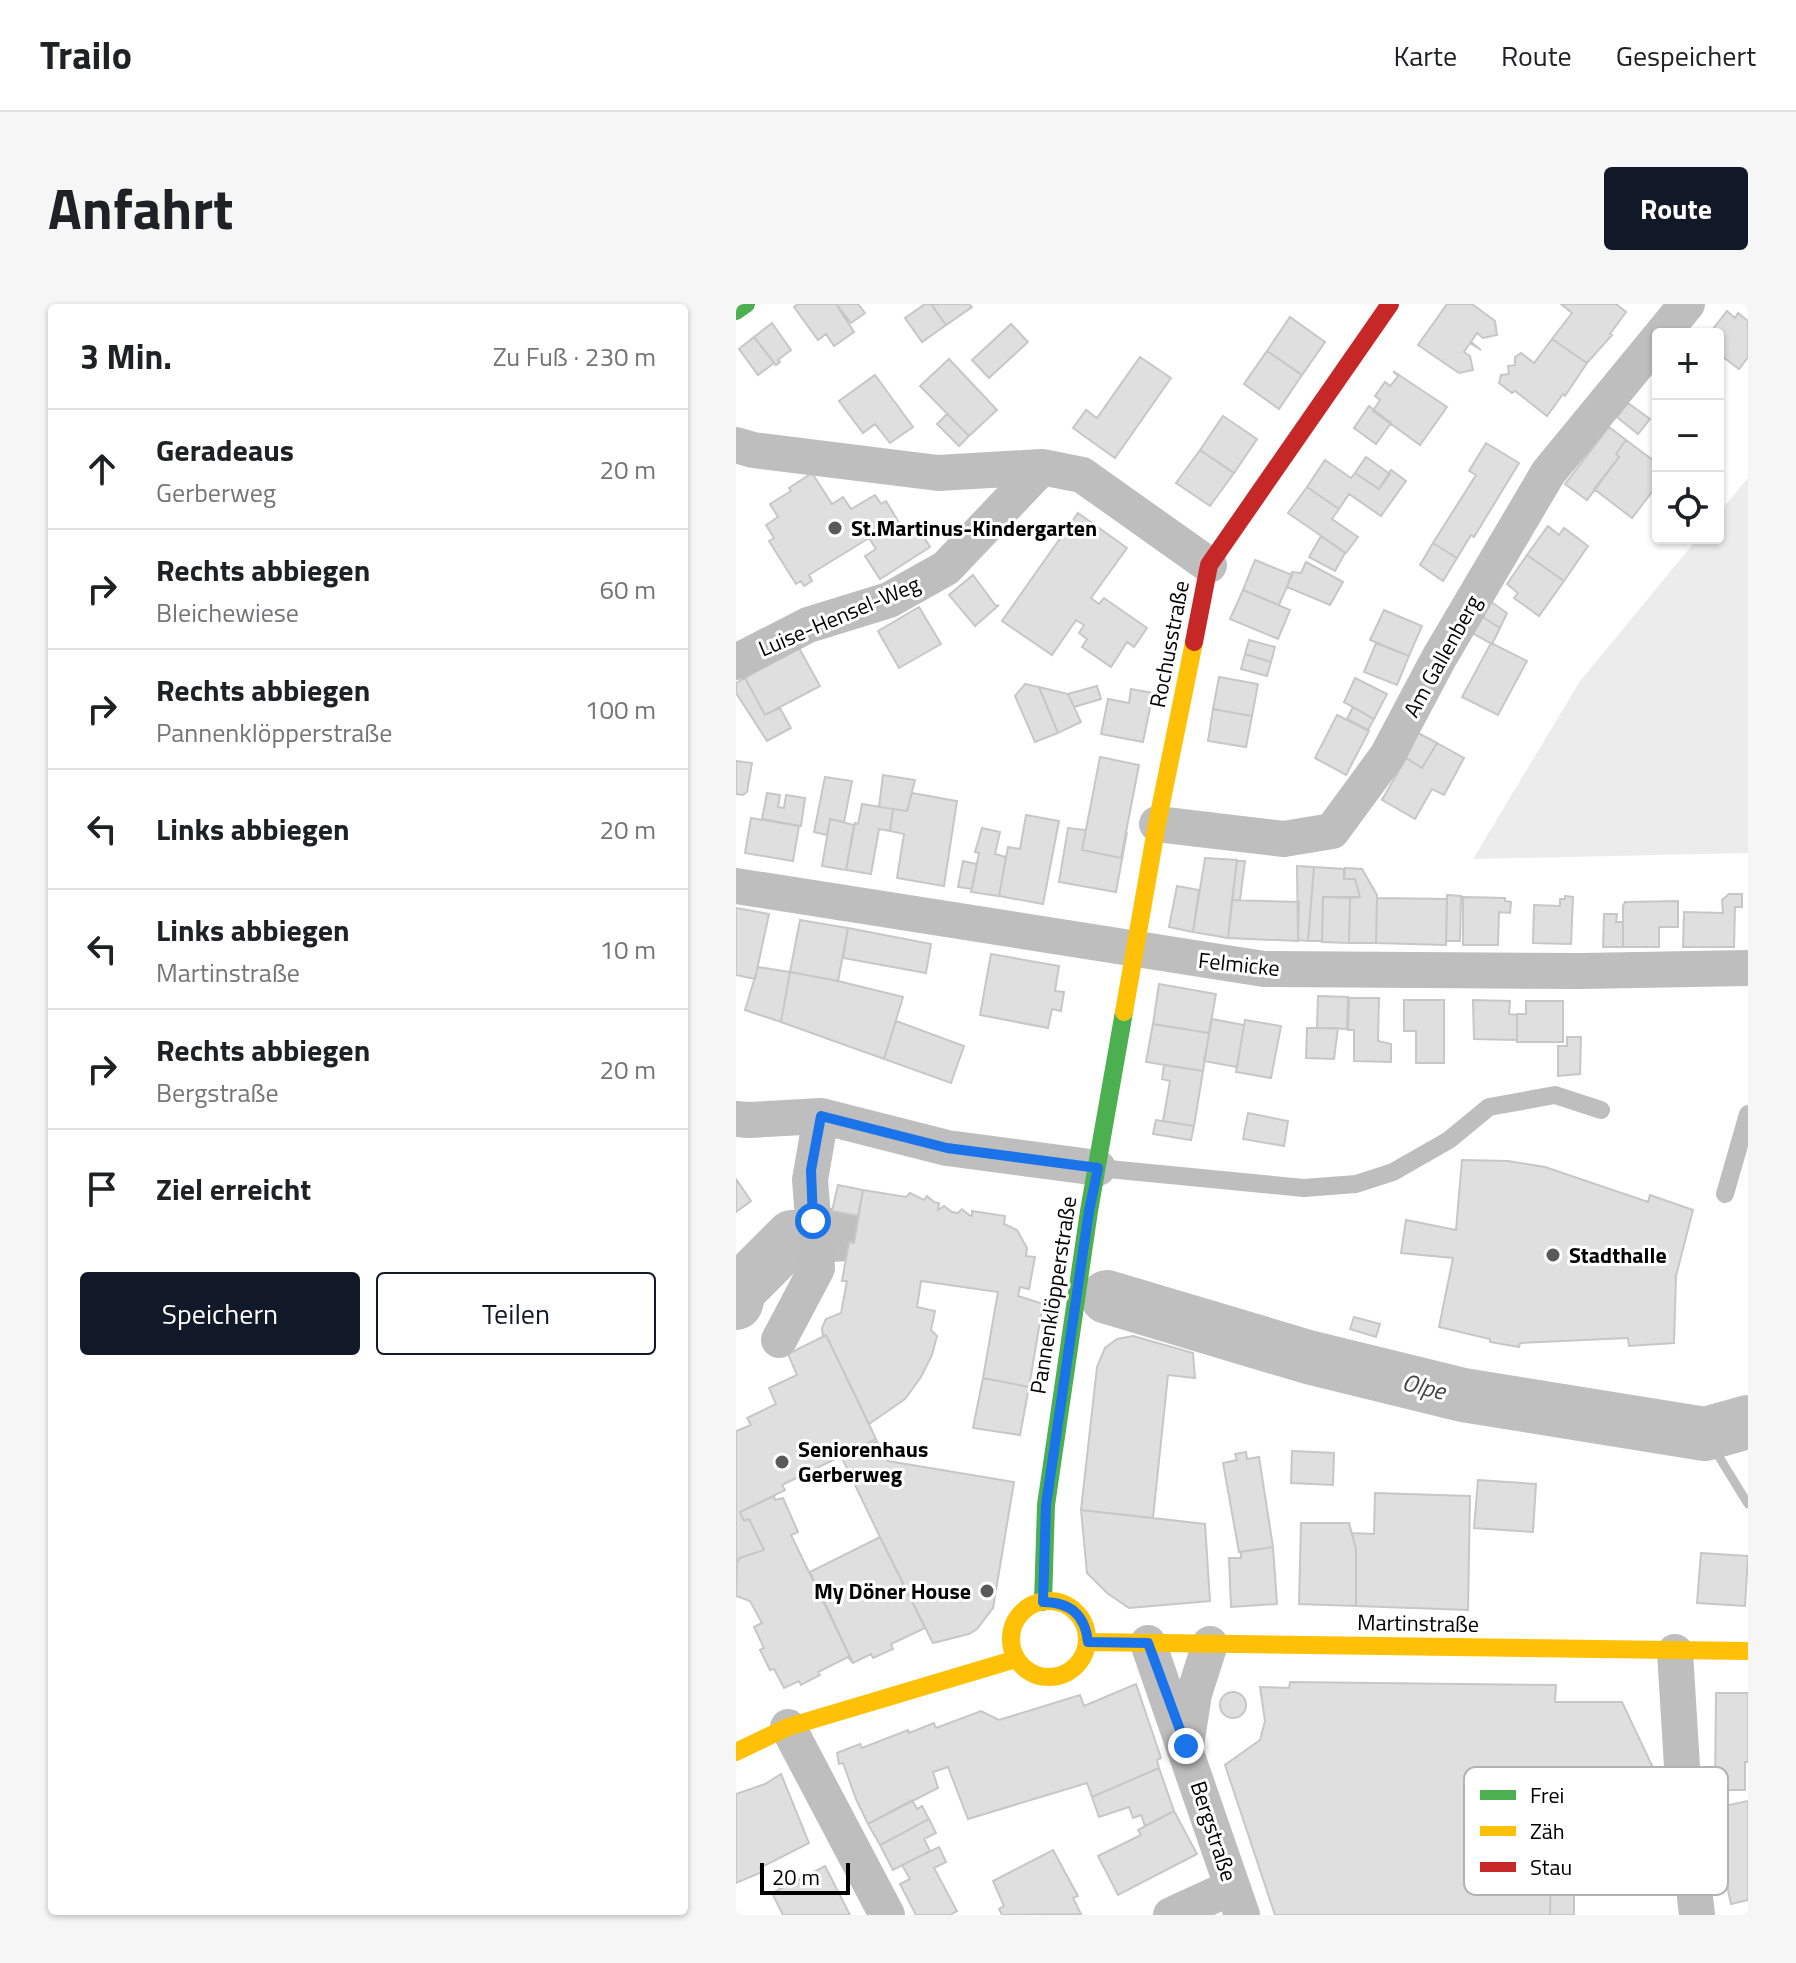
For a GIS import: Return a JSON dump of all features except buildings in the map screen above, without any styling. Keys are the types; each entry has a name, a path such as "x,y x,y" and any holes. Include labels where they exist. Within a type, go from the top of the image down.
{"street":[{"path":"736,311 746,304"},
{"name":"Rochusstraße","path":"1134,949 1209,565 1390,304"},
{"path":"1667,328 1687,304"},
{"name":"Am Gallenberg","path":"1157,824 1284,839 1332,831 1387,756 1439,658 1548,473 1652,346"},
{"path":"736,445 753,450 938,473 1042,467 1082,475 1209,565"},
{"name":"Luise-Hensel-Weg","path":"736,662 808,625 889,600 946,568 1042,467"},
{"name":"Felmicke","path":"736,886 1264,969 1582,971 1748,968"},
{"name":"Pannenklöpperstraße","path":"1043,1602 1046,1505 1089,1211 1134,949"},
{"path":"736,1119 821,1116 947,1148 1098,1168"},
{"path":"779,1340 817,1268 811,1170 821,1116"},
{"path":"1056,1602 1071,1608 1081,1617 1088,1642 1083,1658 1075,1668 1054,1678 1038,1676 1026,1670 1016,1659 1011,1646 1011,1632 1016,1620 1033,1604 1056,1602"},
{"name":"Martinstraße","path":"1088,1642 1748,1651"},
{"name":"Bergstraße","path":"1148,1643 1237,1901"},
{"name":"Bergstraße","path":"1186,1746 1194,1694 1210,1644"},
{"path":"1675,1652 1682,1767"},
{"path":"736,1752 788,1727 1016,1659"},
{"path":"788,1727 887,1915"},
{"path":"1695,1895 1697,1915"},
{"path":"1171,1915 1237,1901"}],"lane":[{"path":"1098,1168 1304,1188 1356,1184 1393,1172 1449,1140 1489,1107 1555,1095 1601,1110"},
{"path":"1725,1194 1748,1114"}],"shaded area":[{"path":"1748,478 1748,853 1473,859 1580,681 1693,544 1724,544 1724,507"}],"waterway":[{"name":"Olpe","path":"736,1303 740,1289 792,1237 849,1234"},
{"name":"Olpe","path":"1107,1297 1308,1357 1463,1395 1705,1434 1748,1422"},
{"path":"1705,1434 1748,1504"}],"traffic: fast":[{"path":"736,311 746,304"},
{"path":"1043,1602 1046,1505 1089,1211 1124,1012"}],"traffic: slow":[{"path":"1124,1012 1157,824 1194,642"},
{"path":"1049,1601 1064,1604 1076,1612 1084,1624 1087,1639 1084,1654 1076,1666 1064,1674 1049,1677 1034,1674 1022,1666 1014,1654 1011,1639 1014,1624 1022,1612 1034,1604 1049,1601"},
{"path":"1088,1642 1748,1651"},
{"path":"736,1752 788,1727 1016,1659"}],"traffic: jam":[{"path":"1194,642 1209,565 1390,304"}],"place":[{"name":"St.Martinus-Kindergarten","path":"835,528"},
{"name":"Stadthalle","path":"1553,1255"},
{"name":"Seniorenhaus Gerberweg","path":"782,1462"},
{"name":"My Döner House","path":"987,1591"}],"route":[{"path":"813,1221 810,1180 821,1116 947,1148 1098,1168 1046,1505 1043,1602 1056,1602 1071,1608 1081,1617 1088,1642 1148,1643 1186,1746"}]}
